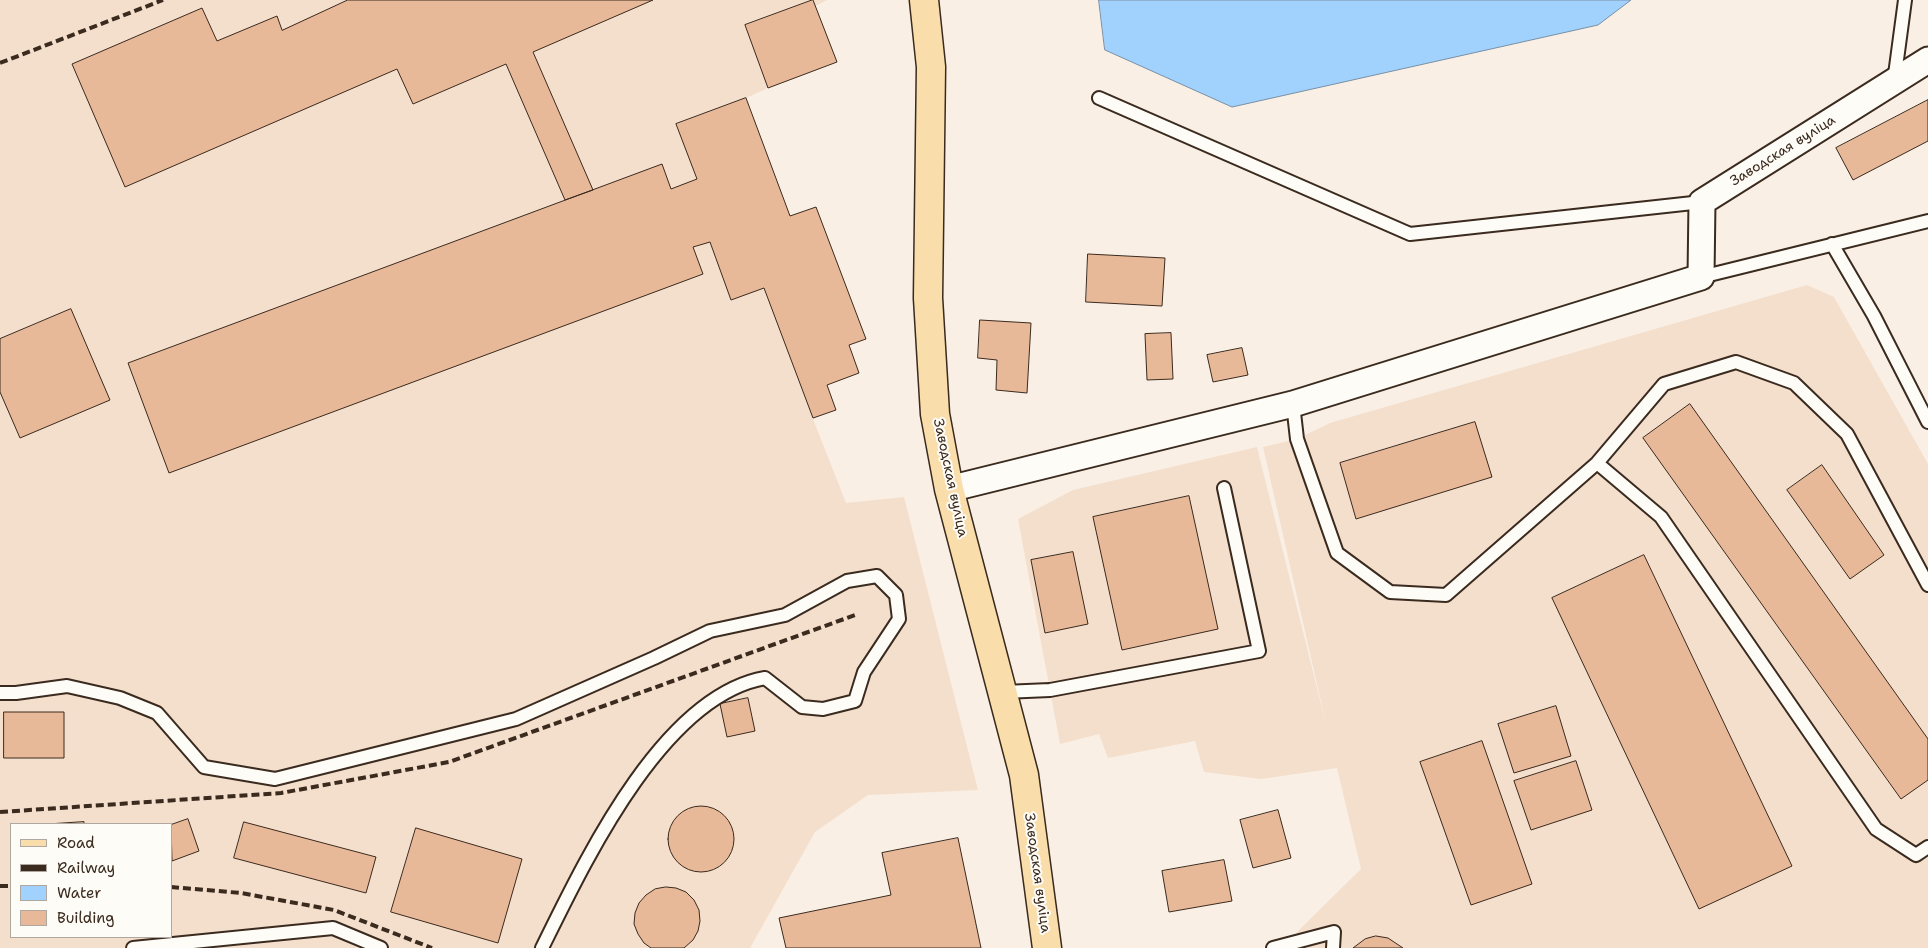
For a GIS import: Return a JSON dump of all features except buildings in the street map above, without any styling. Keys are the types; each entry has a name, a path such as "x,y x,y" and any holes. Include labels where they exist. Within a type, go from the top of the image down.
{"main road":[{"name":"Заводская вуліца","path":"924,0 931,66 928,298 936,414 950,489 1024,775 1047,948"}],"street":[{"name":"Заводская вуліца","path":"1702,202 1928,60"},
{"path":"950,489 1293,404 1701,277 1702,202"}],"lane":[{"path":"1894,82 1905,0"},
{"path":"1099,98 1410,234 1702,202"},
{"path":"1701,277 1928,221"},
{"path":"1832,244 1874,316 1928,422"},
{"path":"1293,404 1297,439 1337,553 1390,592 1446,595 1597,463 1664,384 1736,362 1794,383 1847,434 1928,585"},
{"path":"1597,463 1661,517 1876,829 1916,856 1928,847"},
{"path":"1003,692 1050,690 1259,651 1224,488"},
{"path":"0,693 16,693 67,686 120,698 157,713 204,767 275,779 516,718 654,658 710,631 785,615 847,581 877,576 896,595 899,619 864,672 855,701 823,709 802,707 765,678 750,680 705,704 670,738 631,788 584,863 542,948"},
{"path":"133,948 333,928 381,948"},
{"path":"1274,948 1334,932 1333,948"}],"shaded area":[{"path":"0,0 827,0 815,6 837,62 746,98 790,216 816,207 866,339 849,345 859,373 827,385 836,410 813,419 846,503 904,497 978,790 868,795 815,832 750,948 0,948"},
{"path":"1807,285 1834,297 1928,464 1928,948 1294,948 1297,932 1361,869 1337,768 1261,779 1204,772 1195,741 1108,758 1099,734 1060,744 1018,519 1073,490 1257,447 1327,728 1263,447 1297,439 1330,423"}],"water":[{"path":"1099,0 1631,0 1598,25 1232,107 1105,50"}],"railway":[{"path":"0,63 163,0"},
{"path":"0,812 281,793 449,762 858,614"},
{"path":"0,886 10,886"},
{"path":"172,887 241,893 334,910 432,948"}]}
